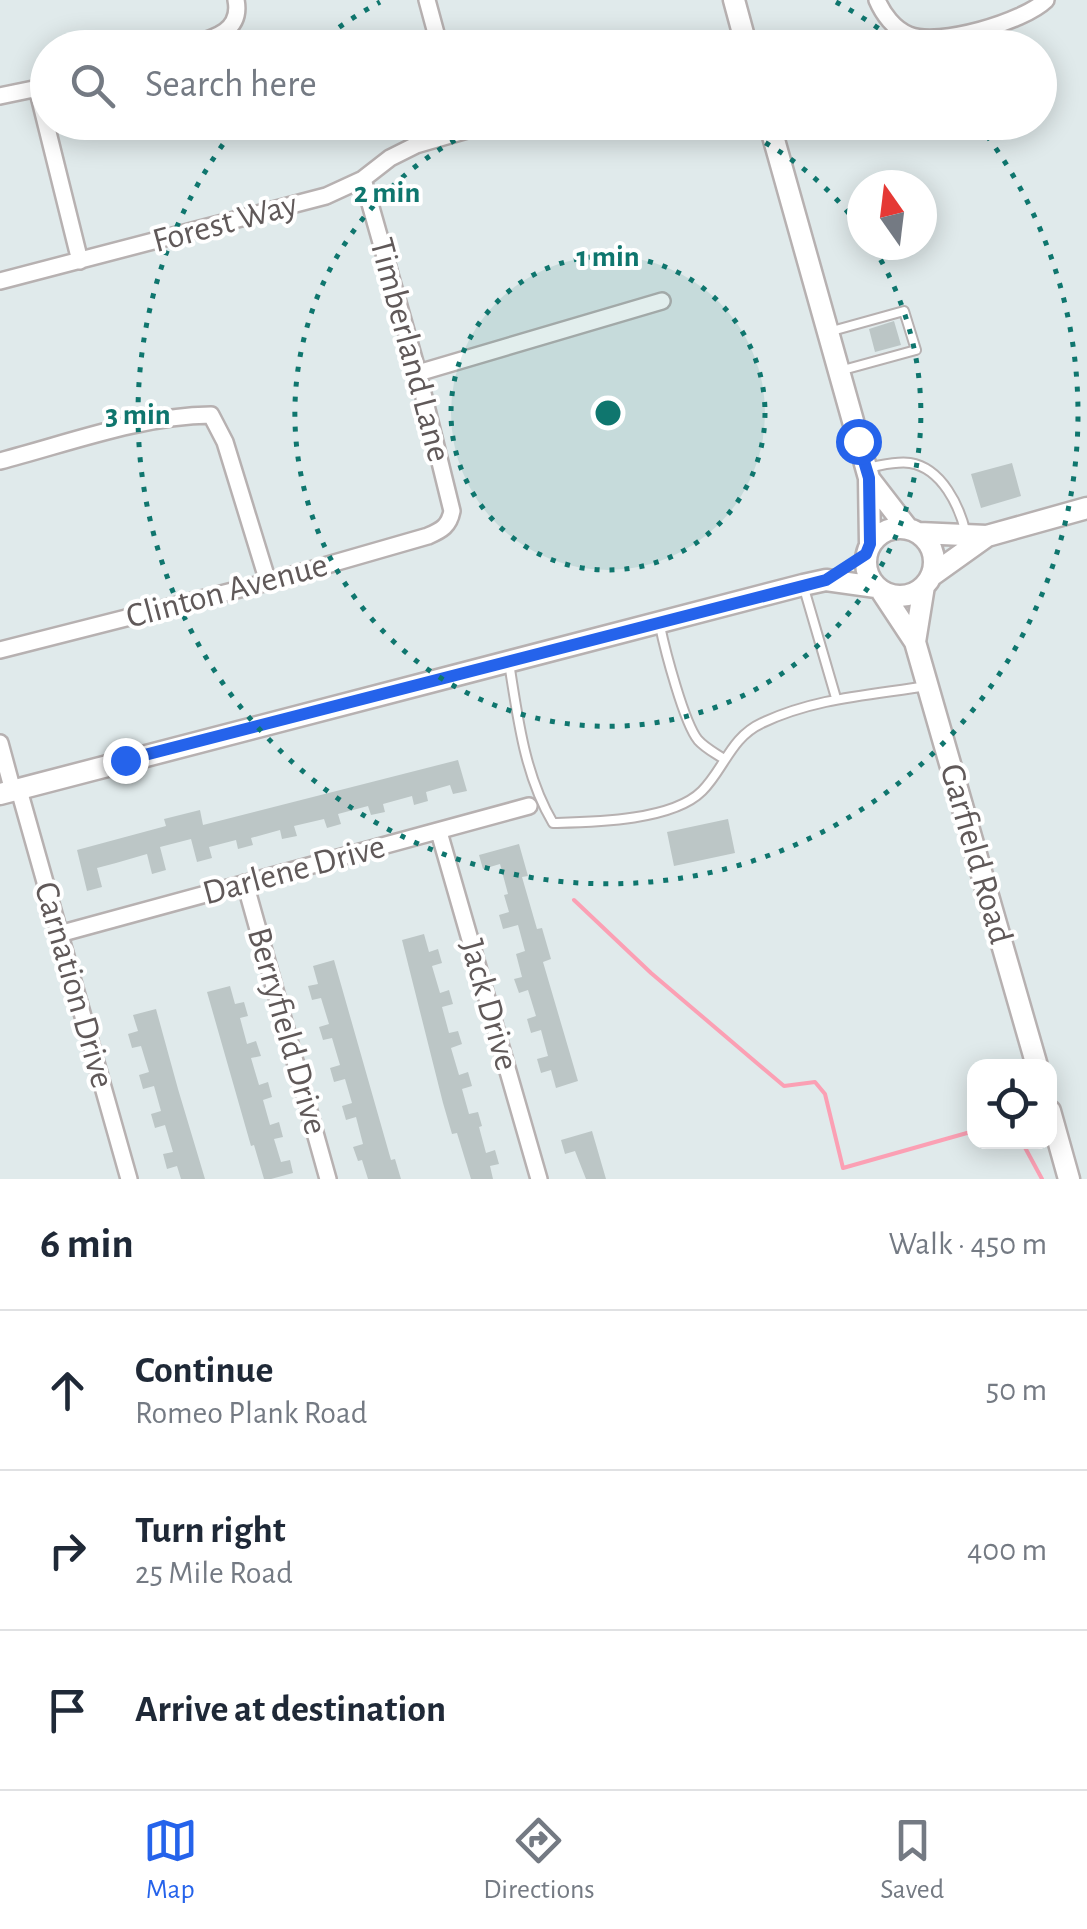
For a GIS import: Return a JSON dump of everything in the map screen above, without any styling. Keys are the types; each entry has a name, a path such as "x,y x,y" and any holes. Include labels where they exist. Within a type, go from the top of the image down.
{"street":[{"path":"227,30 238,7 236,0"},
{"path":"427,0 435,30"},
{"path":"734,0 742,30"},
{"path":"877,0 902,30"},
{"path":"974,30 1020,18 1046,0"},
{"path":"0,96 30,90"},
{"path":"54,140 80,261"},
{"name":"Forest Way","path":"0,281 326,196 364,180 390,158 429,140"},
{"path":"774,140 868,473 868,575 879,589"},
{"name":"Timberland Lane","path":"364,180 418,373 452,510 450,522"},
{"path":"418,373 662,301"},
{"path":"0,460 146,422 181,415 211,415 224,442 268,582"},
{"path":"868,473 933,553 928,581"},
{"path":"826,580 887,530 977,535 1087,508"},
{"name":"Clinton Avenue","path":"0,650 268,582 428,536 450,522"},
{"path":"11,792 803,585 826,580 903,596 928,581 977,535"},
{"name":"Garfield Road","path":"915,642 928,581"},
{"name":"Garfield Road","path":"879,589 915,642 1034,1059"},
{"name":"Carnation Drive","path":"0,742 11,792 59,934 129,1179"},
{"name":"Darlene Drive","path":"59,934 530,806"},
{"name":"Jack Drive","path":"439,832 538,1179"},
{"name":"Berryfield Drive","path":"245,883 328,1179"},
{"path":"1057,1137 1069,1179"}],"lane":[{"path":"828,332 904,311 916,350 839,371"},
{"path":"868,473 908,462 923,466 952,497 977,535"},
{"path":"803,585 836,698"},
{"path":"659,622 692,729 707,749 724,759"},
{"path":"508,661 518,724 537,796 553,822 640,816 682,806 701,792 734,742 759,724 836,698 928,686"}],"building":[{"path":"894,321 901,345 875,352 869,329"},
{"path":"1012,463 1021,496 981,508 971,474"},
{"path":"458,760 467,791 453,794 450,785 426,792 428,801 414,805 412,796 383,804 385,812 371,815 368,806 338,814 341,824 327,828 324,819 294,826 297,836 282,839 280,830 251,838 253,845 238,849 236,840 209,847 212,858 197,862 191,839 160,847 166,870 152,874 147,854 97,868 102,887 87,891 77,850 166,826 164,819 200,810 203,825"},
{"path":"728,819 735,853 674,866 667,832"},
{"path":"519,844 528,876 522,877 537,929 542,928 551,959 543,962 578,1081 556,1088 551,1070 541,1073 537,1059 548,1056 541,1030 531,1033 527,1019 536,1016 528,990 519,993 514,979 522,977 516,954 525,951 518,925 503,929 499,915 509,912 500,864 483,869 479,855"},
{"path":"424,934 429,952 438,949 442,963 432,966 440,993 449,990 453,1004 442,1007 449,1033 458,1031 462,1044 451,1048 459,1075 468,1072 472,1086 462,1089 469,1114 478,1112 486,1153 495,1150 499,1164 490,1166 493,1179 471,1179 443,1103 402,940"},
{"path":"334,960 391,1160 395,1159 401,1179 368,1179 353,1147 363,1144 356,1117 346,1120 342,1106 352,1103 345,1079 334,1082 330,1068 340,1065 332,1038 323,1040 319,1027 329,1024 321,998 312,1000 308,986 318,984 313,966"},
{"path":"230,986 235,1004 244,1002 248,1016 240,1018 247,1044 256,1041 261,1056 251,1058 259,1085 268,1082 272,1097 263,1100 270,1125 279,1122 283,1137 274,1139 281,1162 290,1160 293,1173 264,1179 254,1145 251,1146 207,992"},
{"path":"156,1009 205,1179 181,1179 177,1166 167,1169 163,1154 173,1152 165,1125 155,1128 151,1114 161,1111 154,1086 143,1089 139,1075 149,1072 141,1046 132,1048 128,1034 138,1031 133,1015"},
{"path":"592,1131 606,1179 586,1179 575,1151 565,1154 561,1140"}],"waterway":[{"path":"574,900 651,973 784,1086 815,1082 825,1094 843,1168 967,1133"},
{"path":"1026,1149 1042,1179"}],"route":[{"path":"125,760 826,580 866,554 870,544 869,478 858,441"}]}
